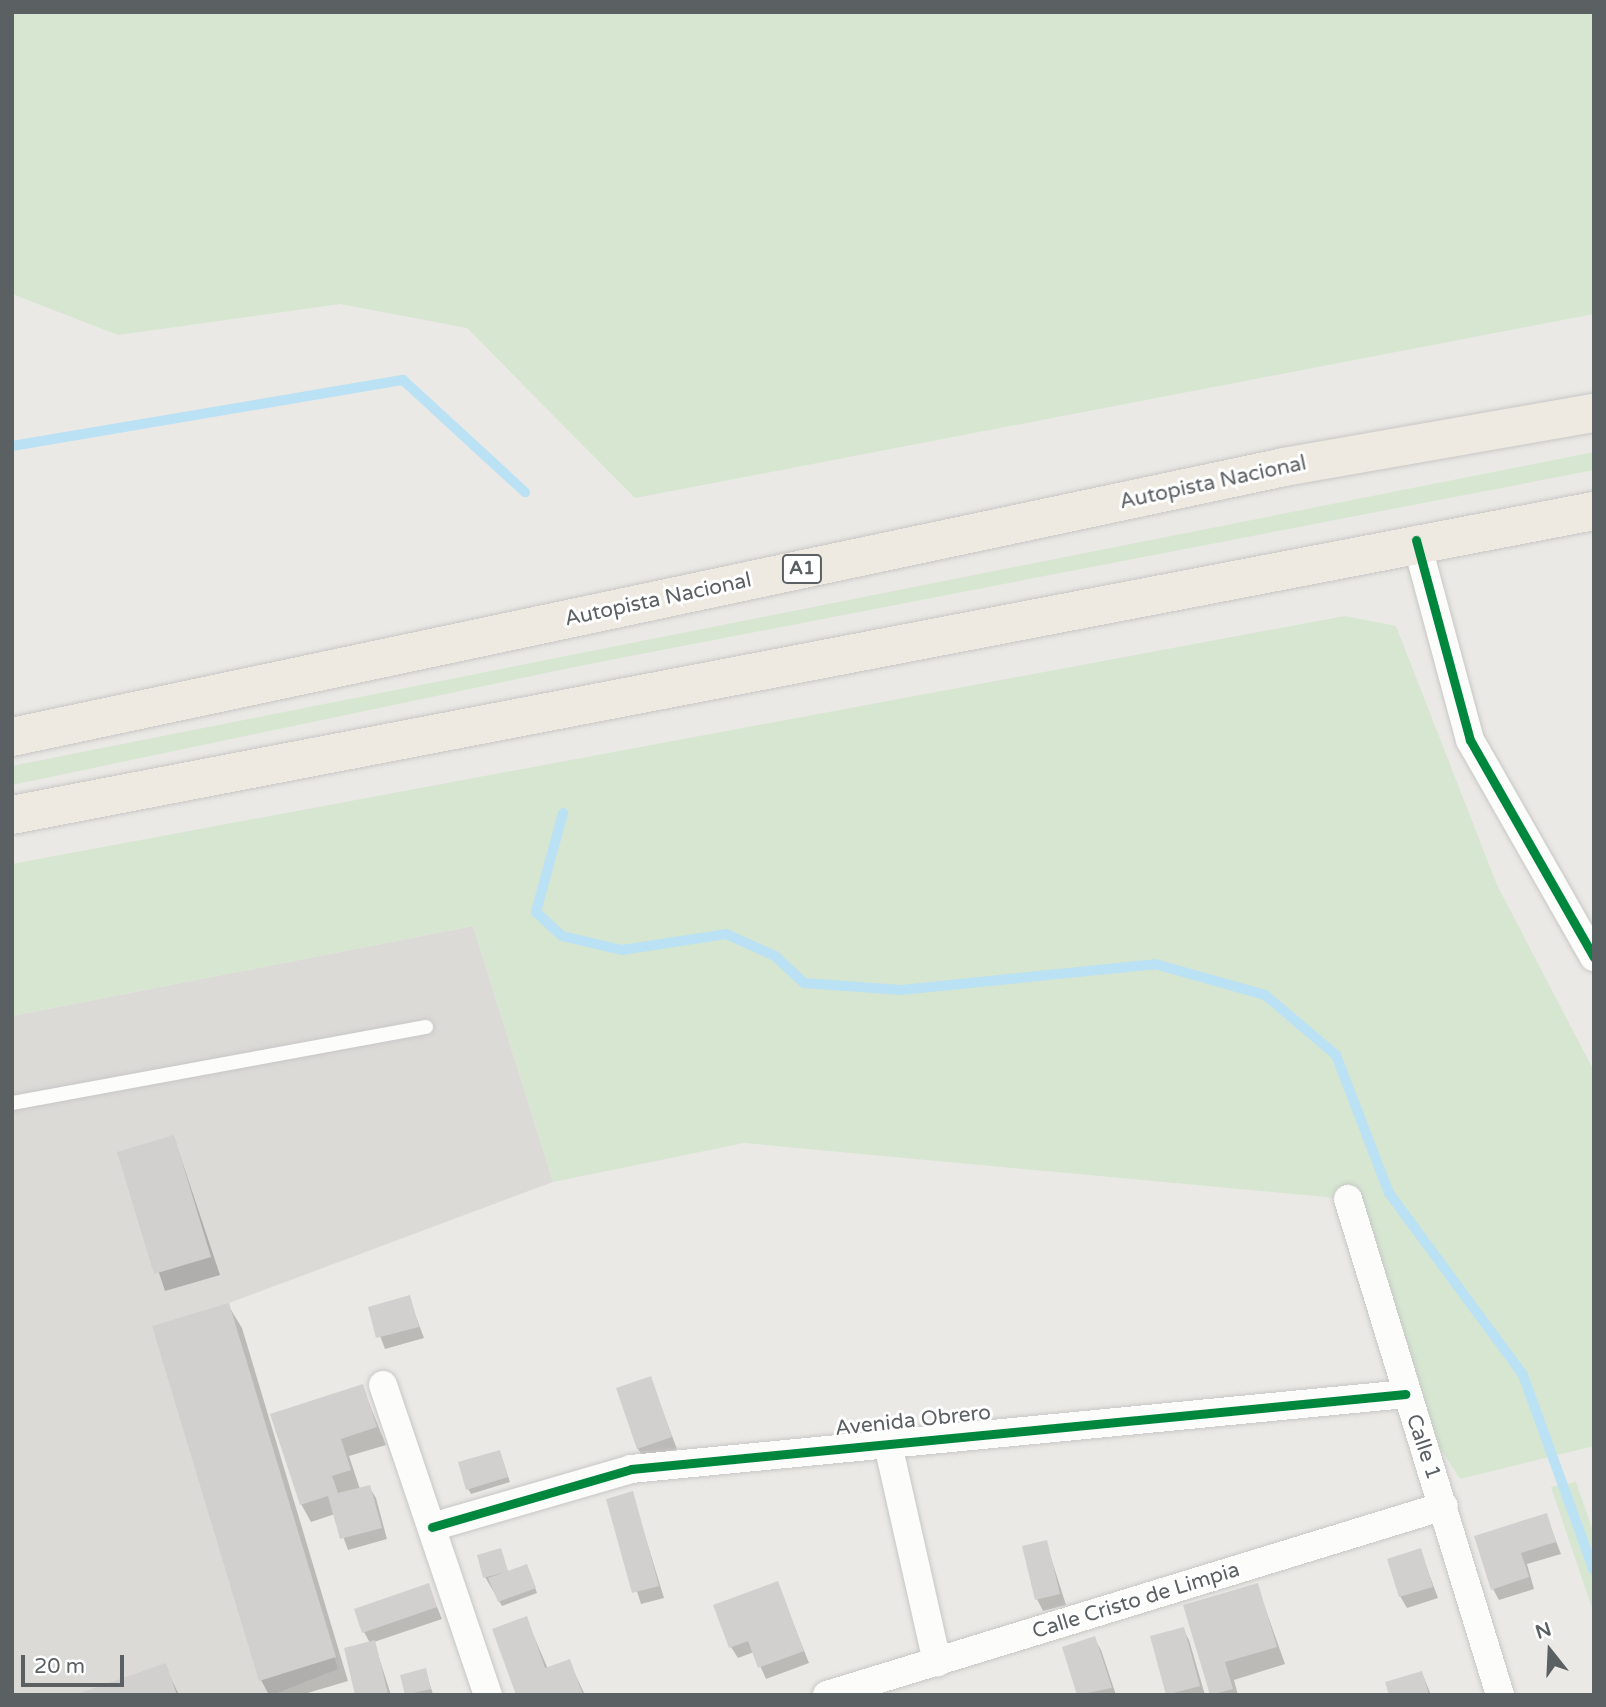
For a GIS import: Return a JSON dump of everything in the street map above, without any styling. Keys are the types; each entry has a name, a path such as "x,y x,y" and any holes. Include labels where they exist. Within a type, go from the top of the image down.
{"highway":[{"name":"Autopista Nacional","path":"12,737 1284,467 1594,412"},
{"path":"12,816 1416,540 1594,511"}],"street":[{"path":"1416,540 1470,740 1594,957"},
{"name":"Calle 1","path":"1348,1199 1405,1394 1444,1506 1500,1695"},
{"path":"383,1385 488,1695"},
{"name":"Avenida Obrero","path":"432,1527 631,1469 887,1440 1405,1394"},
{"path":"887,1440 937,1662"},
{"name":"Calle Cristo de Limpia","path":"827,1695 1444,1506"}],"lane":[{"path":"12,1104 426,1027"}],"shaded area":[{"path":"473,926 553,1182 229,1303 338,1669 272,1695 12,1695 12,1016"}],"green space":[{"path":"12,12 1594,12 1594,314 635,498 467,328 340,304 118,335 12,294"},
{"path":"1594,452 1594,470 584,665 12,785 12,766"},
{"path":"1345,616 1396,626 1497,885 1594,1071 1594,1446 1460,1479 1405,1394 1348,1199 744,1143 553,1182 473,926 12,1016 12,864"},
{"path":"1576,1482 1594,1534 1594,1614 1551,1487"}],"building":[{"path":"174,1135 211,1257 154,1274 117,1152"},
{"path":"410,1295 419,1327 376,1338 368,1307"},
{"path":"229,1303 336,1657 259,1681 152,1326"},
{"path":"651,1376 672,1437 637,1449 616,1388"},
{"path":"363,1384 377,1427 341,1439 351,1470 332,1476 338,1493 370,1485 382,1528 340,1539 328,1496 300,1505 270,1414"},
{"path":"500,1450 508,1477 466,1490 458,1462"},
{"path":"633,1491 659,1586 632,1593 606,1499"},
{"path":"1547,1513 1556,1542 1521,1553 1529,1577 1491,1590 1474,1536"},
{"path":"1047,1540 1060,1594 1035,1600 1022,1546"},
{"path":"501,1548 508,1571 527,1564 536,1588 498,1602 488,1578 505,1572 483,1578 477,1555"},
{"path":"1421,1548 1433,1587 1399,1597 1387,1559"},
{"path":"778,1581 804,1651 758,1668 748,1641 729,1648 713,1605"},
{"path":"429,1583 437,1607 362,1633 354,1609"},
{"path":"1258,1583 1277,1647 1225,1662 1233,1689 1210,1695 1183,1605"},
{"path":"527,1616 545,1668 570,1659 583,1695 516,1695 492,1629"},
{"path":"1184,1627 1200,1686 1166,1695 1150,1636"},
{"path":"1095,1636 1112,1688 1077,1695 1062,1647"},
{"path":"375,1640 388,1694 355,1695 344,1648"},
{"path":"166,1663 177,1695 77,1695 77,1694"},
{"path":"426,1668 431,1689 405,1695 400,1675"},
{"path":"1422,1671 1429,1695 1389,1695 1385,1682"}],"waterway":[{"path":"12,446 403,380 525,492"},
{"path":"563,813 536,912 562,936 622,950 726,934 775,956 804,983 901,990 1155,964 1265,995 1336,1055 1389,1193 1523,1375 1594,1571"}],"cycle path":[{"path":"1416,540 1470,740 1594,957"},
{"path":"432,1527 631,1469 1405,1394"}]}
